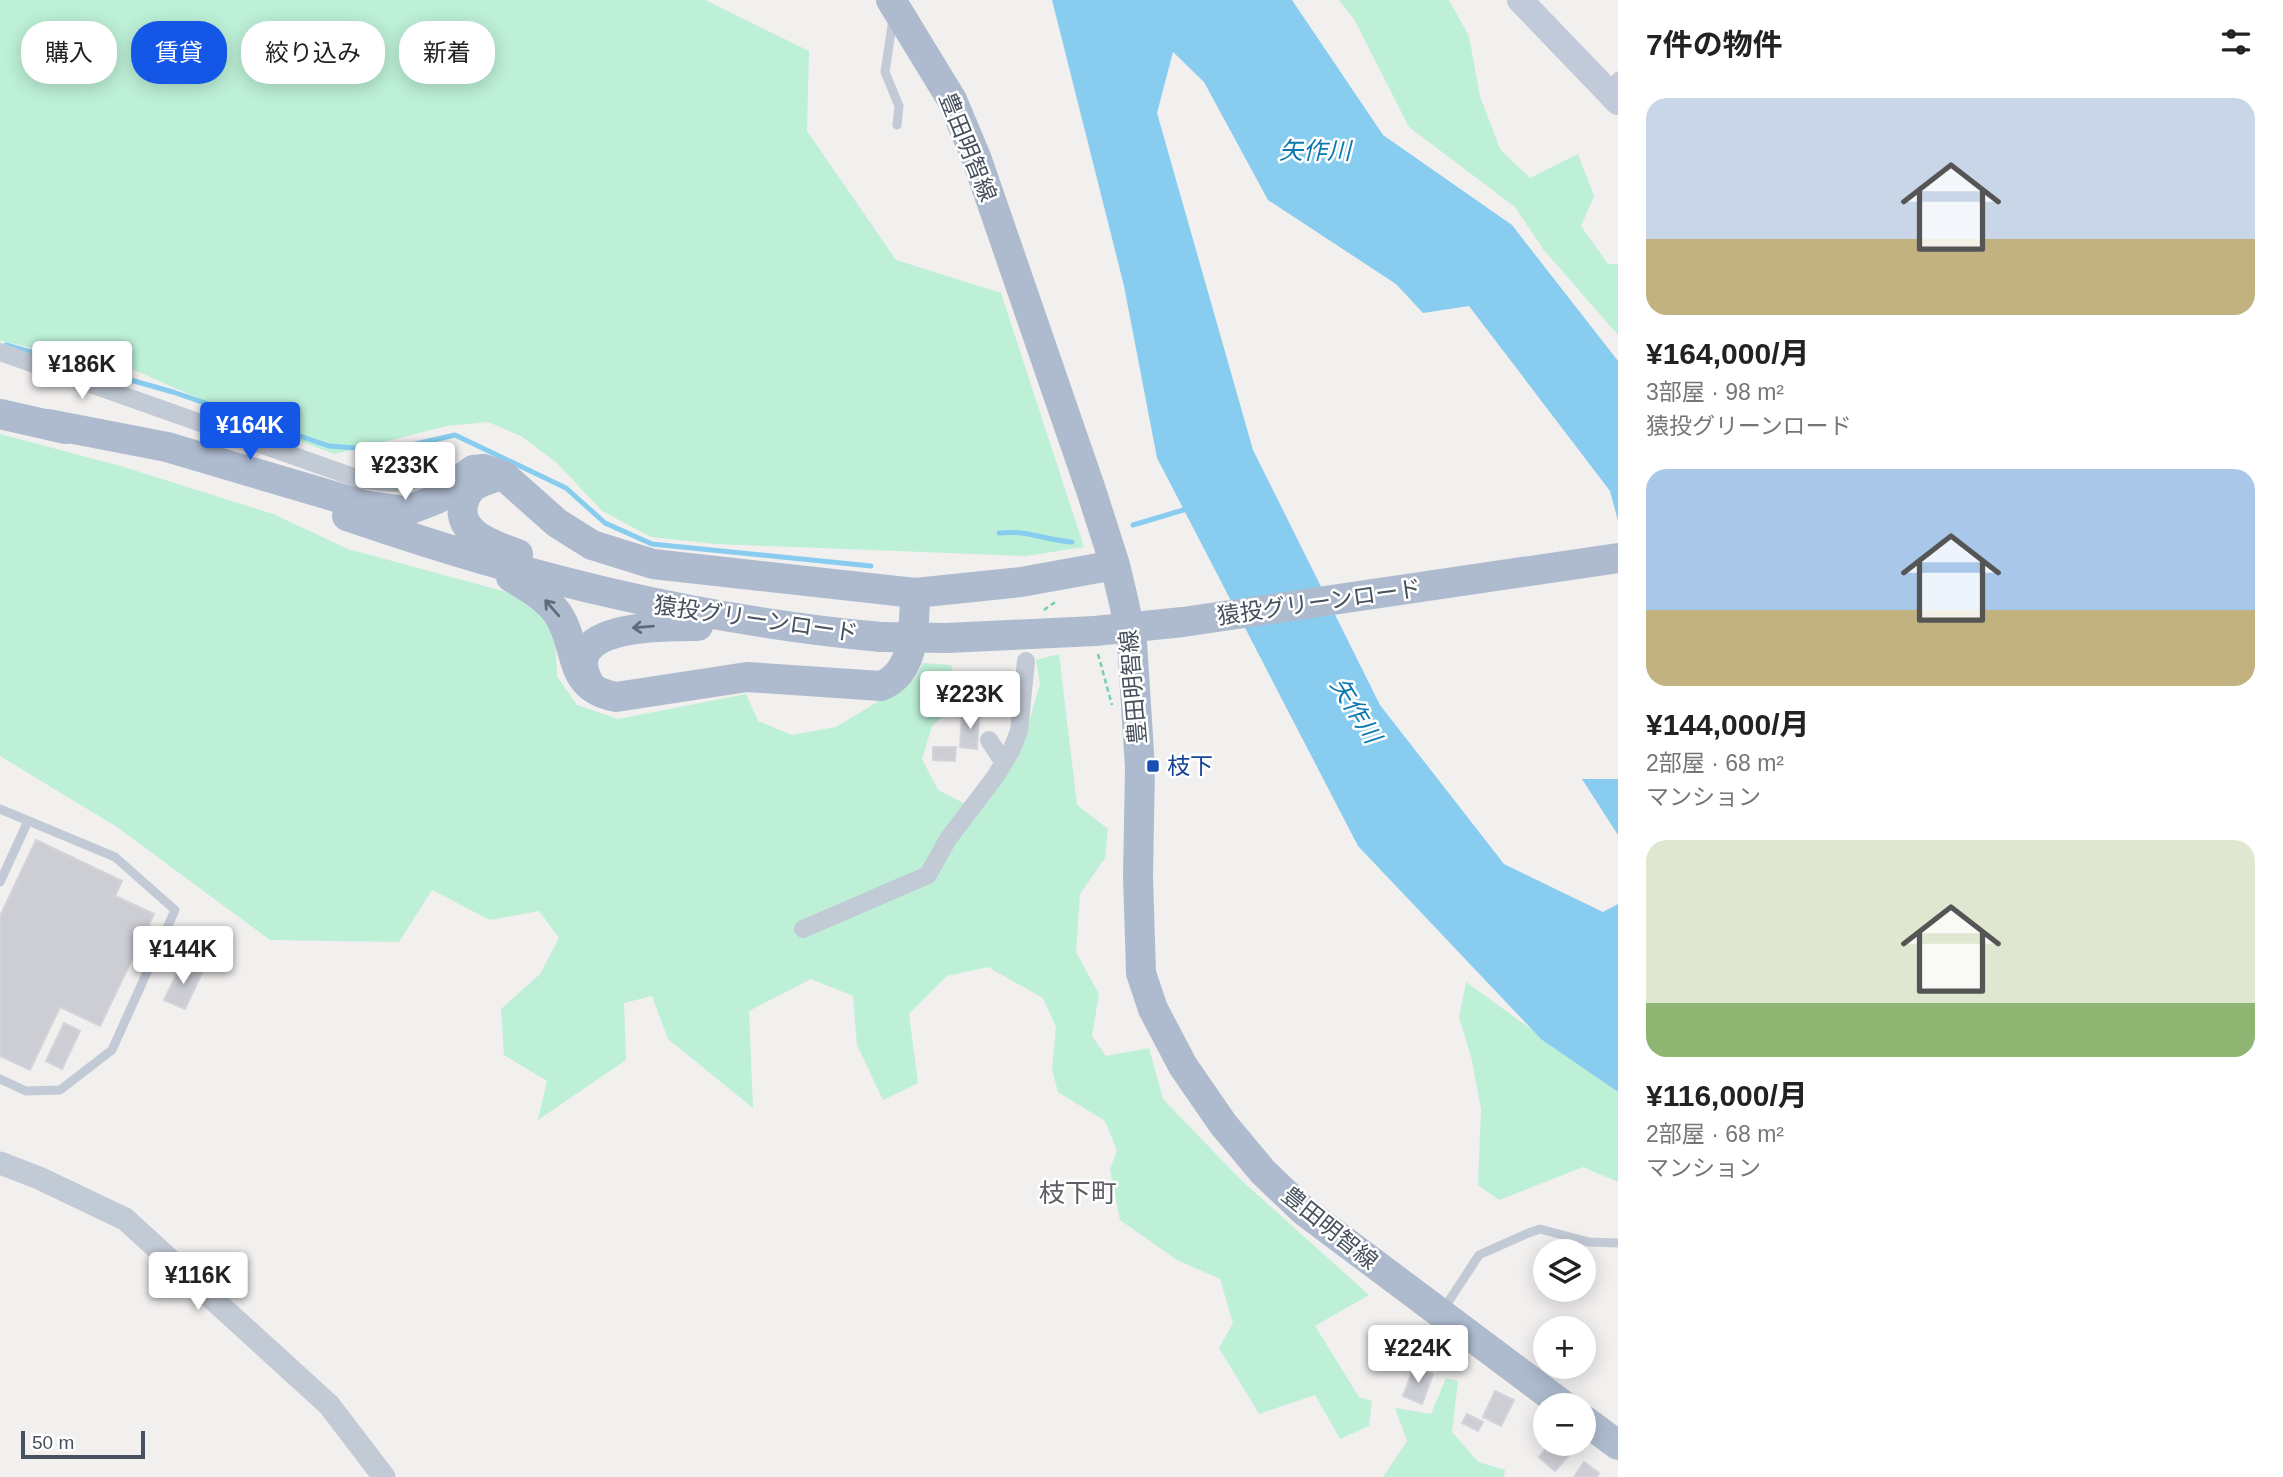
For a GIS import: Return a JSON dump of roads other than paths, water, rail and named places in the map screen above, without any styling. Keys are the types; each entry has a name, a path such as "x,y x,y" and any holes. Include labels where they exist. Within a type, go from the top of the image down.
{"main road":[{"path":"1520,0 1614,89"},
{"name":"豊田明智線","path":"894,5 953,100 976,157 1115,565 1132,642 1140,768 1139,939 1141,973 1153,1009 1190,1076 1223,1124 1263,1172 1304,1211 1547,1393"},
{"name":"猿投グリーンロード","path":"0,414 48,424 264,488 484,561 564,583 713,616 785,628 881,636 1096,642 1183,622 1618,558"},
{"path":"48,424 167,447 363,505 406,511 437,499 472,470 495,471 574,535 633,559 679,568 915,593 1021,582 1115,565"},
{"path":"522,492 500,480 479,482 466,494 463,505 465,524 481,539 516,554 713,616"},
{"path":"484,561 550,604 566,628 578,671 593,689 603,694 624,696 747,677 881,686 898,675 909,656 915,593"},
{"path":"593,689 584,671 587,654 601,639 616,632 658,626 785,628"},
{"path":"1596,1429 1618,1445"}],"street":[{"path":"0,352 359,479 393,483 472,470"},
{"path":"803,929 928,875 948,839 1004,763 1019,731 1026,661"},
{"path":"989,740 1004,763"},
{"path":"0,1163 39,1178 125,1219 329,1405 384,1477"}],"lane":[{"path":"894,5 885,72 898,106 897,125"},
{"path":"0,809 115,858 175,910 112,1050 60,1090 26,1091 0,1079"},
{"path":"0,882 28,821"},
{"path":"1440,1314 1479,1255 1506,1242 1540,1229 1589,1242 1618,1243"}],"water":[{"name":"矢作川","path":"1052,0 1292,0 1383,135 1512,225 1618,361 1618,521 1610,491 1469,306 1423,313 1396,284 1268,200 1204,82 1173,52 1157,113 1253,450 1380,705 1504,864 1603,912 1618,904 1618,1092 1541,1039 1358,846 1157,458 1124,286"},
{"path":"1582,779 1618,779 1618,835"}],"waterway":[{"path":"6,345 173,392 329,446 370,449 411,445 455,435 566,488 605,523 652,544 871,566"},
{"path":"1133,525 1190,508"},
{"path":"999,533 1019,533 1072,542"}],"place":[{"name":"枝下","path":"1153,766"}],"district":[{"name":"枝下町","path":"1078,1193"}]}
